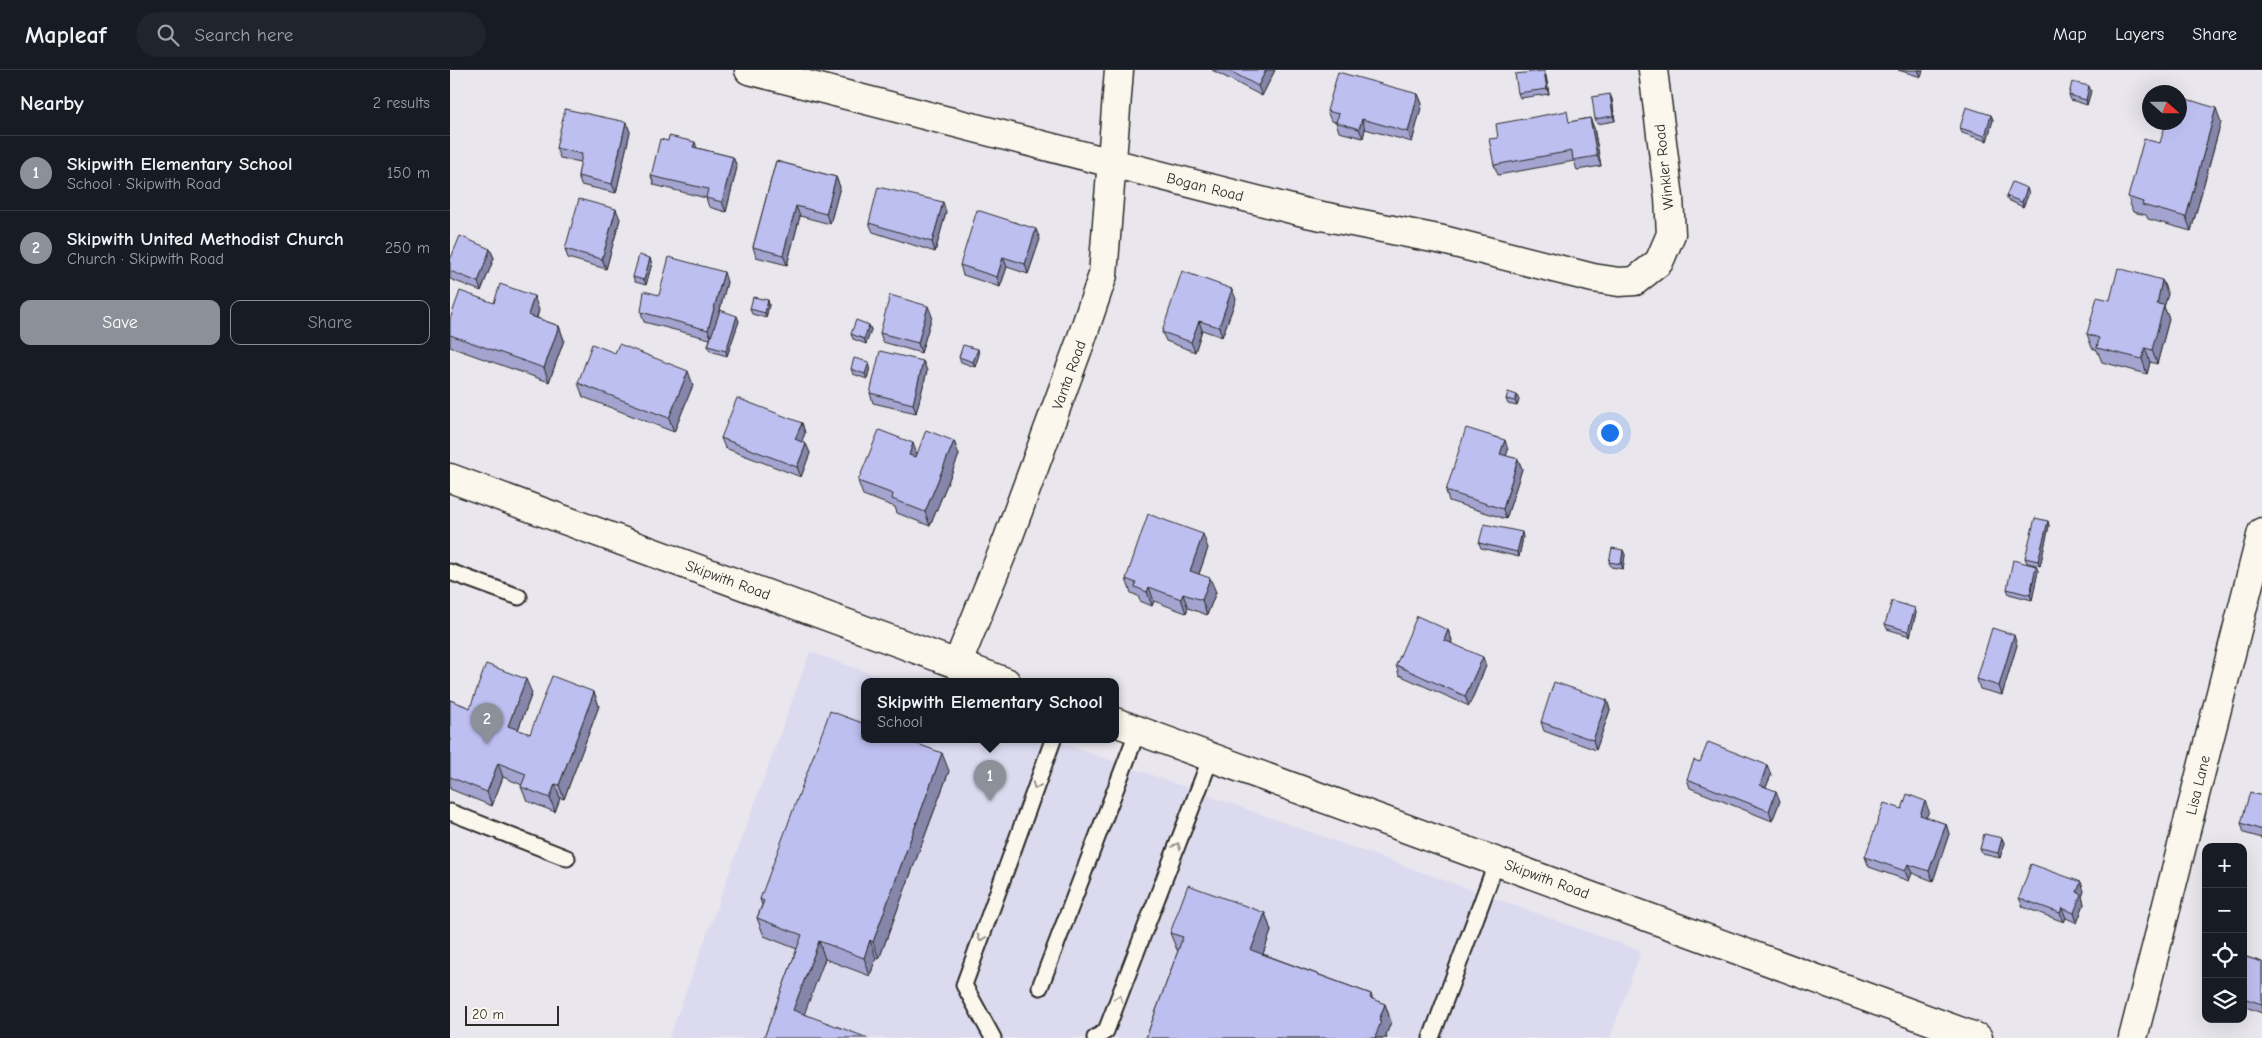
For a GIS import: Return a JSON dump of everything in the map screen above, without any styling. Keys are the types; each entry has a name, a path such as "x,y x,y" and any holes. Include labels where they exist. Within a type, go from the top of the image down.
{"street":[{"name":"Bogan Road","path":"749,70 1307,213 1444,240 1593,278 1619,282 1635,281 1659,262"},
{"name":"Vanta Road","path":"956,665 1007,542 1103,276 1119,70"},
{"name":"Winkler Road","path":"1652,70 1669,198 1671,234 1659,262"},
{"name":"Skipwith Road","path":"451,482 994,678"},
{"name":"Lisa Lane","path":"2133,1038 2262,532"},
{"name":"Skipwith Road","path":"1126,726 1978,1038"}],"lane":[{"path":"450,572 519,597"},
{"path":"1040,987 1126,726"},
{"path":"994,1038 964,985 1052,743"},
{"path":"1095,1038 1106,1031 1211,757"},
{"path":"450,812 567,858"},
{"path":"1431,1038 1497,861"}],"shaded area":[{"path":"810,652 884,678 861,678 861,743 1062,743 1641,951 1610,1038 669,1038"}],"building":[{"path":"1228,70 1266,70 1258,86"},
{"path":"1544,71 1547,89 1518,93 1515,74"},
{"path":"1338,72 1418,94 1408,132 1362,119 1359,129 1336,122 1339,114 1327,111"},
{"path":"2072,82 2089,86 2086,100 2069,95"},
{"path":"1610,94 1613,116 1595,119 1592,97"},
{"path":"2187,99 2216,108 2186,217 2142,205 2143,202 2128,197 2144,139 2160,143 2164,130 2187,130"},
{"path":"1966,107 1991,115 1985,136 1960,128"},
{"path":"565,109 626,122 612,184 578,176 582,154 556,148"},
{"path":"1567,111 1569,122 1590,118 1597,156 1573,160 1572,151 1494,165 1489,139 1498,138 1496,124"},
{"path":"669,136 695,142 693,147 733,157 722,202 706,198 708,189 651,176 660,139 668,141"},
{"path":"776,161 836,177 826,214 796,206 783,255 753,247"},
{"path":"2012,182 2027,188 2022,202 2006,196"},
{"path":"878,187 943,202 932,242 869,223"},
{"path":"579,199 616,209 602,259 565,249"},
{"path":"977,210 1036,229 1025,264 1003,257 997,277 960,265"},
{"path":"460,236 490,249 478,282 450,271 450,260"},
{"path":"639,255 650,258 644,280 633,277"},
{"path":"669,257 724,272 708,330 641,312 644,291 659,295"},
{"path":"2118,268 2162,280 2157,304 2164,305 2152,350 2145,348 2142,359 2097,348 2099,338 2087,334 2097,297 2110,300"},
{"path":"1182,271 1232,289 1219,327 1199,321 1191,342 1162,332"},
{"path":"500,284 534,296 528,315 559,326 544,368 450,335 450,319 460,291 494,303"},
{"path":"890,295 928,306 918,343 880,333"},
{"path":"753,297 768,300 765,313 750,309"},
{"path":"720,310 737,316 726,351 708,346"},
{"path":"856,320 869,325 864,339 851,334"},
{"path":"592,344 615,353 619,344 688,371 669,418 578,383"},
{"path":"963,345 978,349 973,362 959,357"},
{"path":"880,351 923,361 913,404 870,393"},
{"path":"854,358 869,362 865,374 851,369"},
{"path":"1508,392 1517,395 1515,401 1506,399"},
{"path":"737,398 802,423 795,439 806,444 797,467 721,438"},
{"path":"1466,428 1505,440 1500,454 1518,459 1503,509 1446,491"},
{"path":"879,430 913,443 909,455 916,457 926,430 954,441 925,512 892,499 893,494 858,481"},
{"path":"1148,514 1203,534 1190,571 1210,578 1202,600 1183,594 1181,599 1149,587 1147,592 1135,587 1136,583 1126,579"},
{"path":"2035,518 2048,521 2038,561 2025,558"},
{"path":"1484,524 1522,532 1517,552 1479,543"},
{"path":"1612,548 1623,550 1621,564 1609,562"},
{"path":"2013,560 2036,566 2030,595 2007,589"},
{"path":"1892,601 1915,608 1908,631 1885,624"},
{"path":"1417,616 1448,630 1444,640 1483,657 1465,696 1396,665"},
{"path":"1992,628 2014,635 1999,686 1977,679"},
{"path":"486,664 526,679 508,726 530,734 552,676 594,692 559,785 555,784 550,798 521,787 526,774 498,763 487,792 450,777 450,700 470,708"},
{"path":"1554,682 1607,700 1593,740 1541,722"},
{"path":"830,711 861,723 861,743 915,743 942,753 873,942 870,940 864,958 819,941 793,1010 868,1038 764,1038 802,935 757,918 764,901 760,899"},
{"path":"1708,742 1767,765 1760,785 1776,791 1769,811 1687,779 1694,760 1700,762"},
{"path":"2250,792 2262,796 2262,830 2241,823"},
{"path":"1907,794 1925,801 1920,815 1946,824 1929,871 1908,864 1905,871 1865,857 1884,803 1902,809"},
{"path":"1984,834 2002,838 1998,853 1980,849"},
{"path":"2031,864 2081,882 2077,892 2081,894 2074,913 2062,908 2060,913 2019,898"},
{"path":"1188,885 1265,913 1251,950 1371,994 1370,998 1385,1004 1375,1038 1146,1038 1183,937 1170,933"},
{"path":"2247,957 2262,962 2262,1004 2247,999"}],"place":[{"name":"Skipwith United Methodist Church","path":"487,744"},
{"name":"Skipwith Elementary School","path":"990,801"}]}
